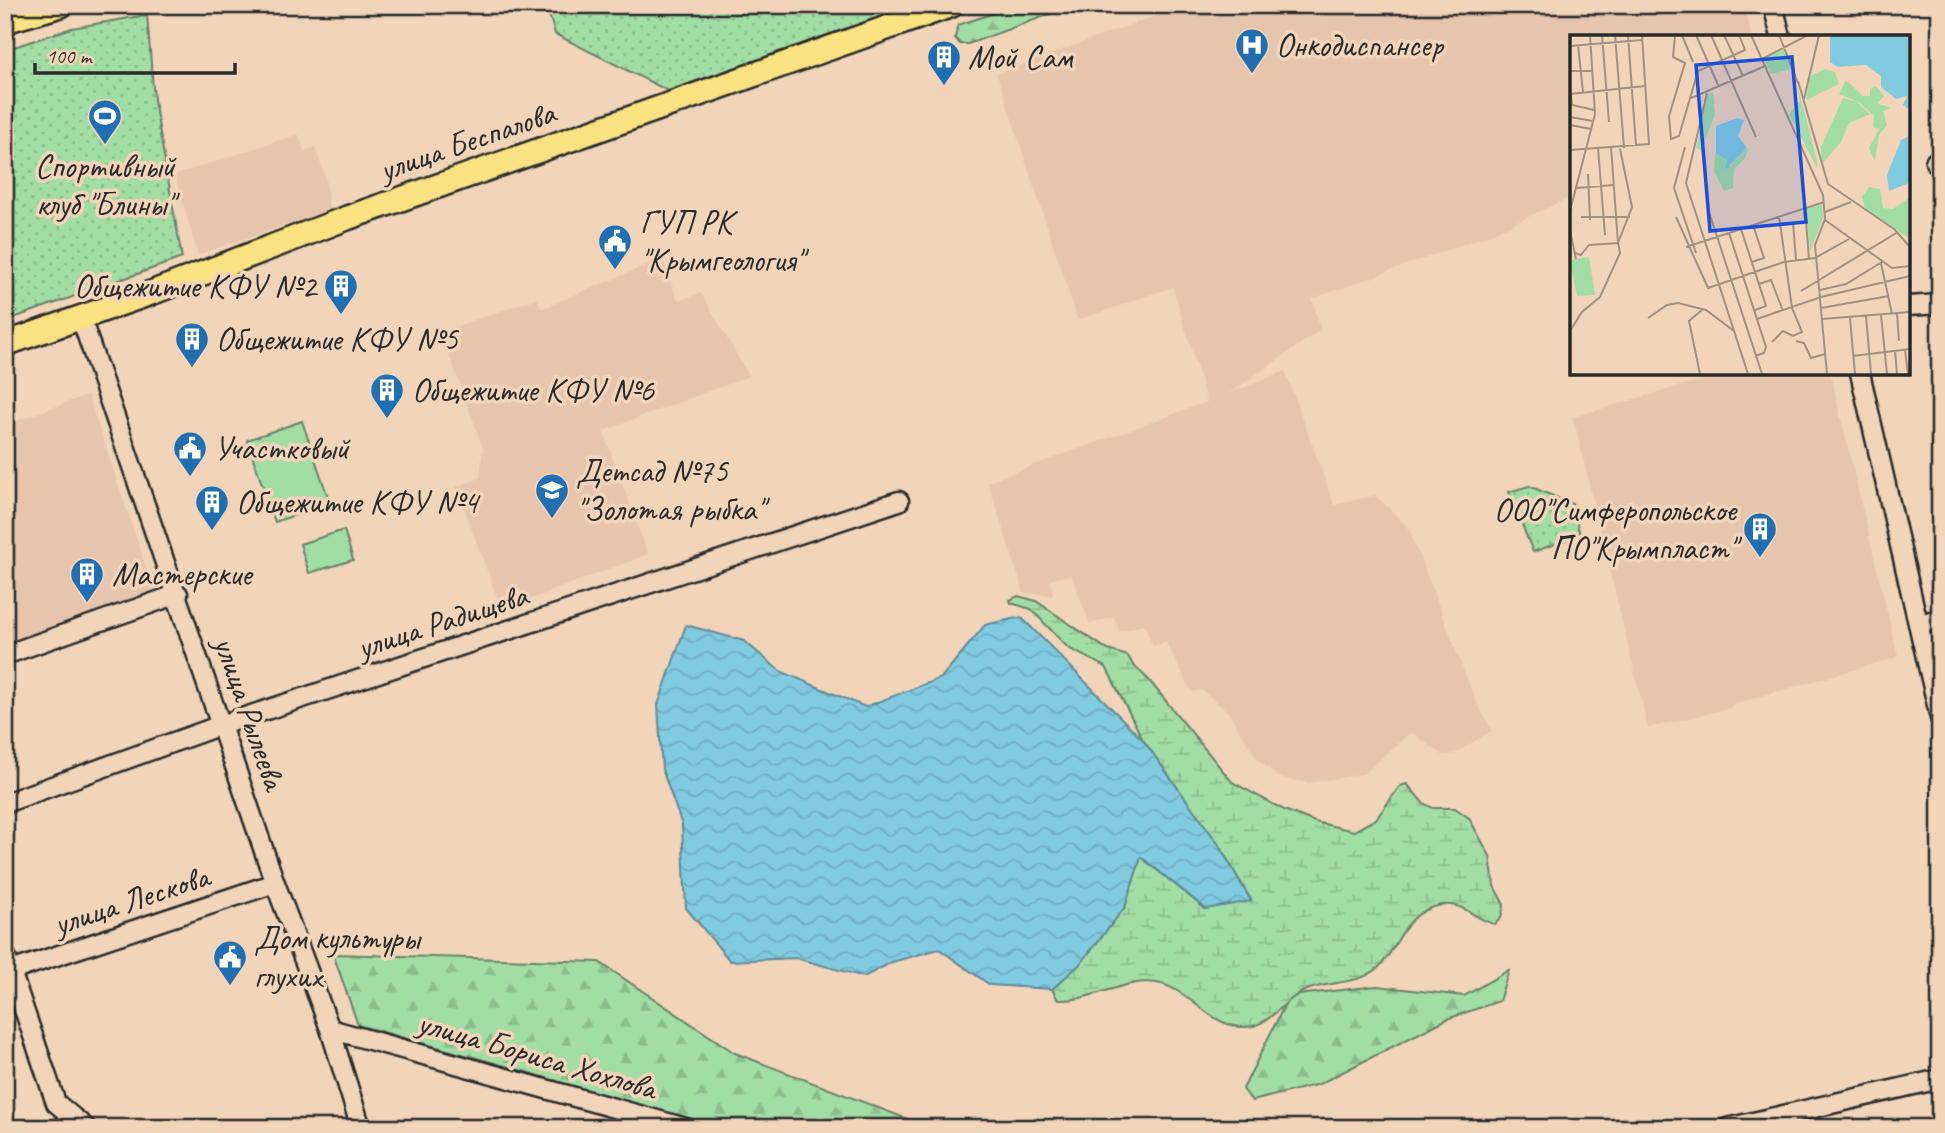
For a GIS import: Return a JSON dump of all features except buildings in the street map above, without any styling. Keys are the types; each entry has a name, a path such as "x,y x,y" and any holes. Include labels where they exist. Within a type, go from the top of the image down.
{"main road":[{"path":"5,21 61,5"},
{"name":"улица Беспалова","path":"5,344 347,218 952,5"}],"street":[{"path":"1773,5 1780,35"},
{"path":"1910,306 1940,304"},
{"name":"улица Рылеева","path":"81,318 178,594 275,883 330,1028 361,1128"},
{"path":"1860,374 1940,718"},
{"name":"улица Радищева","path":"5,803 221,725 898,501"},
{"path":"5,655 178,594"},
{"path":"1918,624 1940,619"},
{"name":"улица Лескова","path":"8,972 275,883"},
{"path":"5,954 8,972 56,1103 86,1128"},
{"name":"улица Бориса Хохлова","path":"330,1028 687,1128"},
{"path":"1727,1128 1940,1079"}],"shaded area":[{"path":"1185,5 1743,5 1751,35 1570,35 1570,197 1491,234 1312,299 1321,330 1228,394 1285,371 1334,505 1375,495 1408,527 1476,702 1492,730 1455,754 1443,755 1411,732 1363,774 1308,783 1278,777 1256,757 1228,712 1201,689 1192,692 1166,642 1153,646 1144,624 1120,632 1114,617 1090,624 1071,574 1050,580 1053,595 1024,593 988,482 1207,402 1173,287 1078,320 997,74"},
{"path":"298,134 304,151 315,147 325,176 329,210 198,255 175,175"},
{"path":"662,259 678,301 701,293 749,376 603,431 648,554 502,610 456,487 480,478 483,448 441,332 537,298 541,309"},
{"path":"1723,374 1830,374 1898,657 1733,704 1730,708 1648,728 1573,417"},
{"path":"88,395 155,594 123,602 5,646 5,425"}],"green space":[{"path":"546,5 914,5 668,91 555,34"},
{"path":"1018,5 1075,5 968,44 960,44 955,38 958,25"},
{"path":"147,15 154,100 182,258 5,321 5,50 72,28"},
{"path":"302,421 330,503 275,522 247,440"},
{"path":"1529,486 1572,504 1580,535 1533,552 1509,492"},
{"path":"344,530 353,560 309,573 300,544"},
{"path":"1018,596 1036,601 1108,650 1128,656 1232,782 1284,810 1315,822 1354,831 1376,819 1400,786 1407,784 1423,803 1433,808 1455,808 1469,818 1490,856 1494,886 1504,905 1501,918 1495,924 1457,906 1442,905 1429,909 1410,922 1386,958 1372,973 1304,991 1262,1023 1254,1026 1234,1026 1223,1022 1173,988 1149,982 1071,1000 1058,1000 1052,989 1079,965 1125,907 1141,857 1205,909 1251,900 1219,845 1143,740 1106,667 1068,648 1031,609 1011,603 1010,600"},
{"path":"333,954 599,962 735,1053 931,1128 701,1128 530,1073 358,1025"},
{"path":"1509,970 1499,1001 1447,1019 1319,1084 1252,1101 1243,1089 1289,996 1377,986 1464,996"}],"water":[{"path":"1021,617 1143,740 1219,845 1251,901 1206,909 1141,857 1125,907 1079,965 1052,989 990,985 939,949 892,962 864,977 796,958 730,961 686,908 682,825 662,769 658,705 686,625 744,641 780,671 865,707 941,678 985,625"}],"place":[{"name":"Онкодиспансер","path":"1252,75"},
{"name":"Мой Сам","path":"944,87"},
{"name":"Спортивный клуб \"Блины\"","path":"105,146"},
{"name":"ГУП РК \"Крымгеология\"","path":"615,271"},
{"name":"Общежитие КФУ №2","path":"341,316"},
{"name":"Общежитие КФУ №5","path":"192,369"},
{"name":"Общежитие КФУ №6","path":"387,420"},
{"name":"Участковый","path":"190,478"},
{"name":"Детсад №75 \"Золотая рыбка\"","path":"552,520"},
{"name":"Общежитие КФУ №4","path":"212,532"},
{"name":"ООО\"Симферопольское ПО\"Крымпласт\"","path":"1760,559"},
{"name":"Мастерские","path":"87,604"},
{"name":"Дом культуры глухих","path":"230,987"}]}
